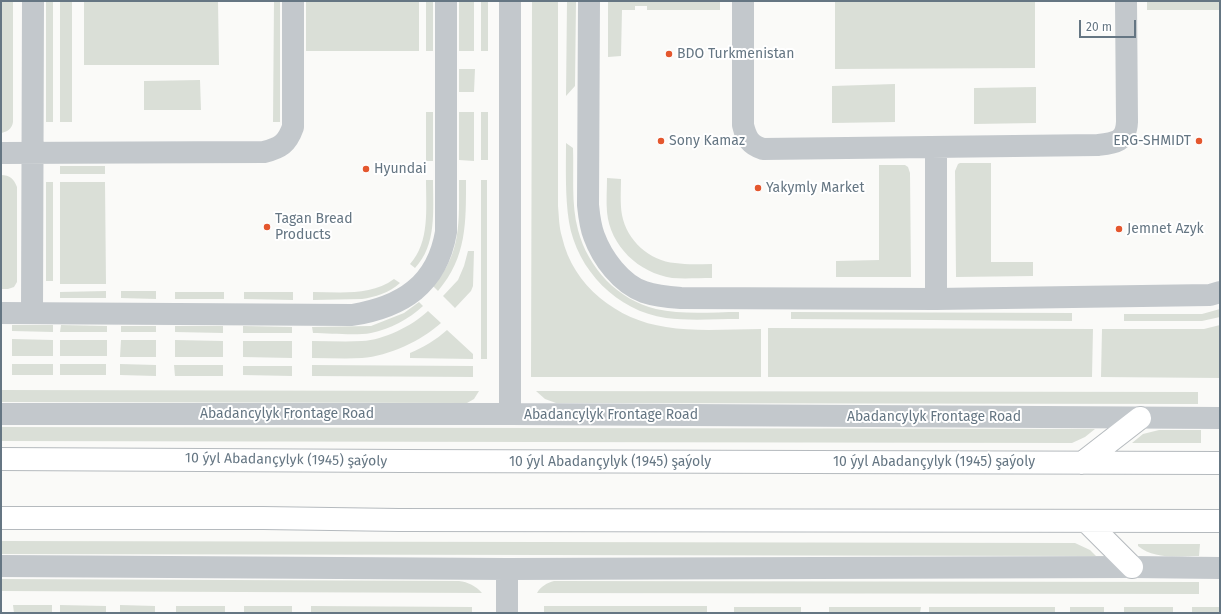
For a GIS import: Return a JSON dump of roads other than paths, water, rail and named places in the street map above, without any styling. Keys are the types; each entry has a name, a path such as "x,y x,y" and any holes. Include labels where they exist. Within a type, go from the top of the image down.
{"main road":[{"path":"1082,462 1140,418"},
{"name":"10 ýyl Abadançylyk (1945) şaýoly","path":"1,459 404,462 1220,463"},
{"path":"1,518 1220,521"},
{"path":"1086,521 1132,567"}],"street":[{"path":"32,313 33,1"},
{"path":"1,153 264,152 276,149 290,137 292,127 293,1"},
{"path":"1,314 352,315 392,305 417,288 433,270 439,259 446,232 446,1"},
{"path":"510,1 510,414"},
{"path":"589,1 588,205 590,220 598,247 614,270 632,286 642,292 660,296 681,298 936,299 1210,295 1220,292"},
{"path":"742,1 743,125 748,140 755,146 763,148 1098,145 1110,144 1121,140 1126,131 1127,122 1126,1"},
{"path":"936,147 936,299"},
{"name":"Abadancylyk Frontage Road","path":"1,414 510,414 1220,418"},
{"path":"1,566 507,569 1220,568"},
{"path":"507,569 507,613"}],"place":[{"name":"BDO Turkmenistan","path":"669,54"},
{"name":"Sony Kamaz","path":"661,141"},
{"name":"ERG-SHMIDT","path":"1199,141"},
{"name":"Hyundai","path":"366,169"},
{"name":"Yakymly Market","path":"758,188"},
{"name":"Tagan Bread Products","path":"267,227"},
{"name":"Jemnet Azyk","path":"1119,229"}]}
